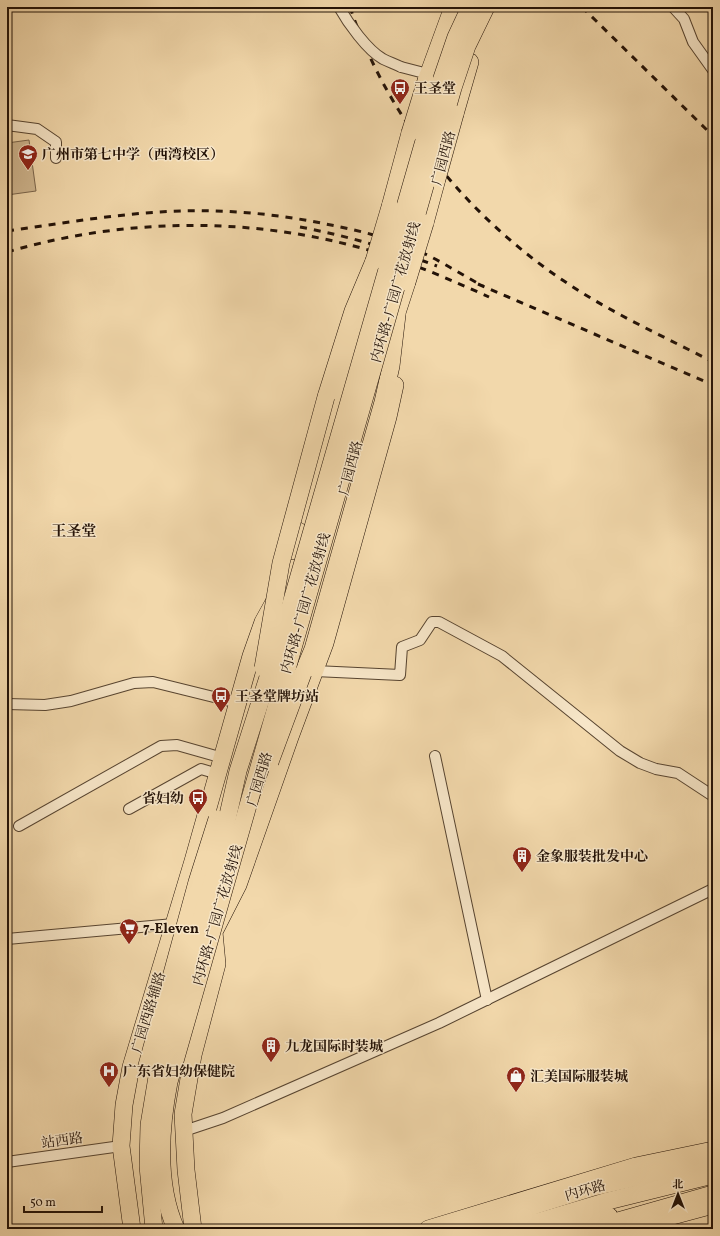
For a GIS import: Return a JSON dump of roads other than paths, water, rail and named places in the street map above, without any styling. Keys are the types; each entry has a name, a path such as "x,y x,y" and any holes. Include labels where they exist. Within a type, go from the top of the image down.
{"main road":[{"name":"广园西路","path":"184,892 203,897 362,320 374,261 427,77 453,7"},
{"name":"内环路-广园广花放射线","path":"154,1229 148,1142 154,1085 216,868 238,771 286,621 442,78 456,37 470,7"},
{"name":"内环路-广园广花放射线","path":"176,1229 170,1214 164,1186 162,1145 165,1103 171,1074 449,102 467,46 486,7"},
{"name":"广园西路","path":"214,932 297,656 376,374 397,315 425,223 472,55 494,7"},
{"path":"255,716 281,563 326,397 353,311 374,261"},
{"path":"231,867 313,649 371,445 391,366 397,315"},
{"path":"193,1229 186,1170 184,1131 186,1092 217,964 214,932 238,885 300,708 325,643 394,393 398,357 397,315"},
{"name":"广园西路辅路","path":"132,1229 121,1146 124,1105 131,1067 184,892 251,656 263,622 293,568"},
{"path":"297,656 300,708"},
{"path":"145,1229 137,1161 137,1134 145,1076 205,855 220,811 238,771"},
{"path":"428,1229 454,1226 636,1166 713,1150"},
{"name":"内环路","path":"454,1226 594,1187 713,1160"},
{"path":"492,1229 622,1190 713,1168"},
{"path":"514,1229 608,1201 713,1175"},
{"name":"内环路","path":"556,1229 630,1206 713,1184"},
{"path":"556,1229 713,1189"},
{"path":"590,1229 713,1194"},
{"path":"624,1229 713,1205"}],"street":[{"path":"339,7 356,32 382,59 427,77"},
{"path":"673,7 684,18 693,42 713,70"},
{"path":"7,125 36,129 56,142 56,158"},
{"path":"315,670 400,675 402,647 420,640 432,622 439,622 502,656 620,751 640,763 656,769 678,773 713,796"},
{"path":"7,704 45,705 71,701 134,683 153,682 238,704"},
{"path":"19,826 161,746 177,745 223,758"},
{"path":"435,756 487,1000"},
{"path":"129,809 201,769 218,774"},
{"path":"184,1131 223,1118 439,1023 713,889"},
{"path":"7,939 174,924"},
{"name":"站西路","path":"7,1162 121,1146"}],"railway":[{"path":"350,7 366,48 386,88 409,126 435,162 495,227 529,255 582,293 637,324 713,362"},
{"path":"582,7 713,136"},
{"path":"7,231 141,213 222,211 264,214 306,220 385,238 408,246 427,255 483,286"},
{"path":"7,252 55,240 104,231 153,227 202,226 252,228 301,235 349,245 409,263 489,297"},
{"path":"300,227 335,234 403,254 437,266"},
{"path":"478,284 713,385"}],"place":[{"name":"王圣堂","path":"400,105"},
{"name":"广州市第七中学（西湾校区）","path":"28,171"},
{"name":"王圣堂牌坊站","path":"221,713"},
{"name":"省妇幼","path":"198,815"},
{"name":"金象服装批发中心","path":"522,873"},
{"name":"7-Eleven","path":"129,945"},
{"name":"九龙国际时装城","path":"271,1063"},
{"name":"广东省妇幼保健院","path":"109,1088"},
{"name":"汇美国际服装城","path":"516,1093"}],"district":[{"name":"王圣堂","path":"74,531"}]}
